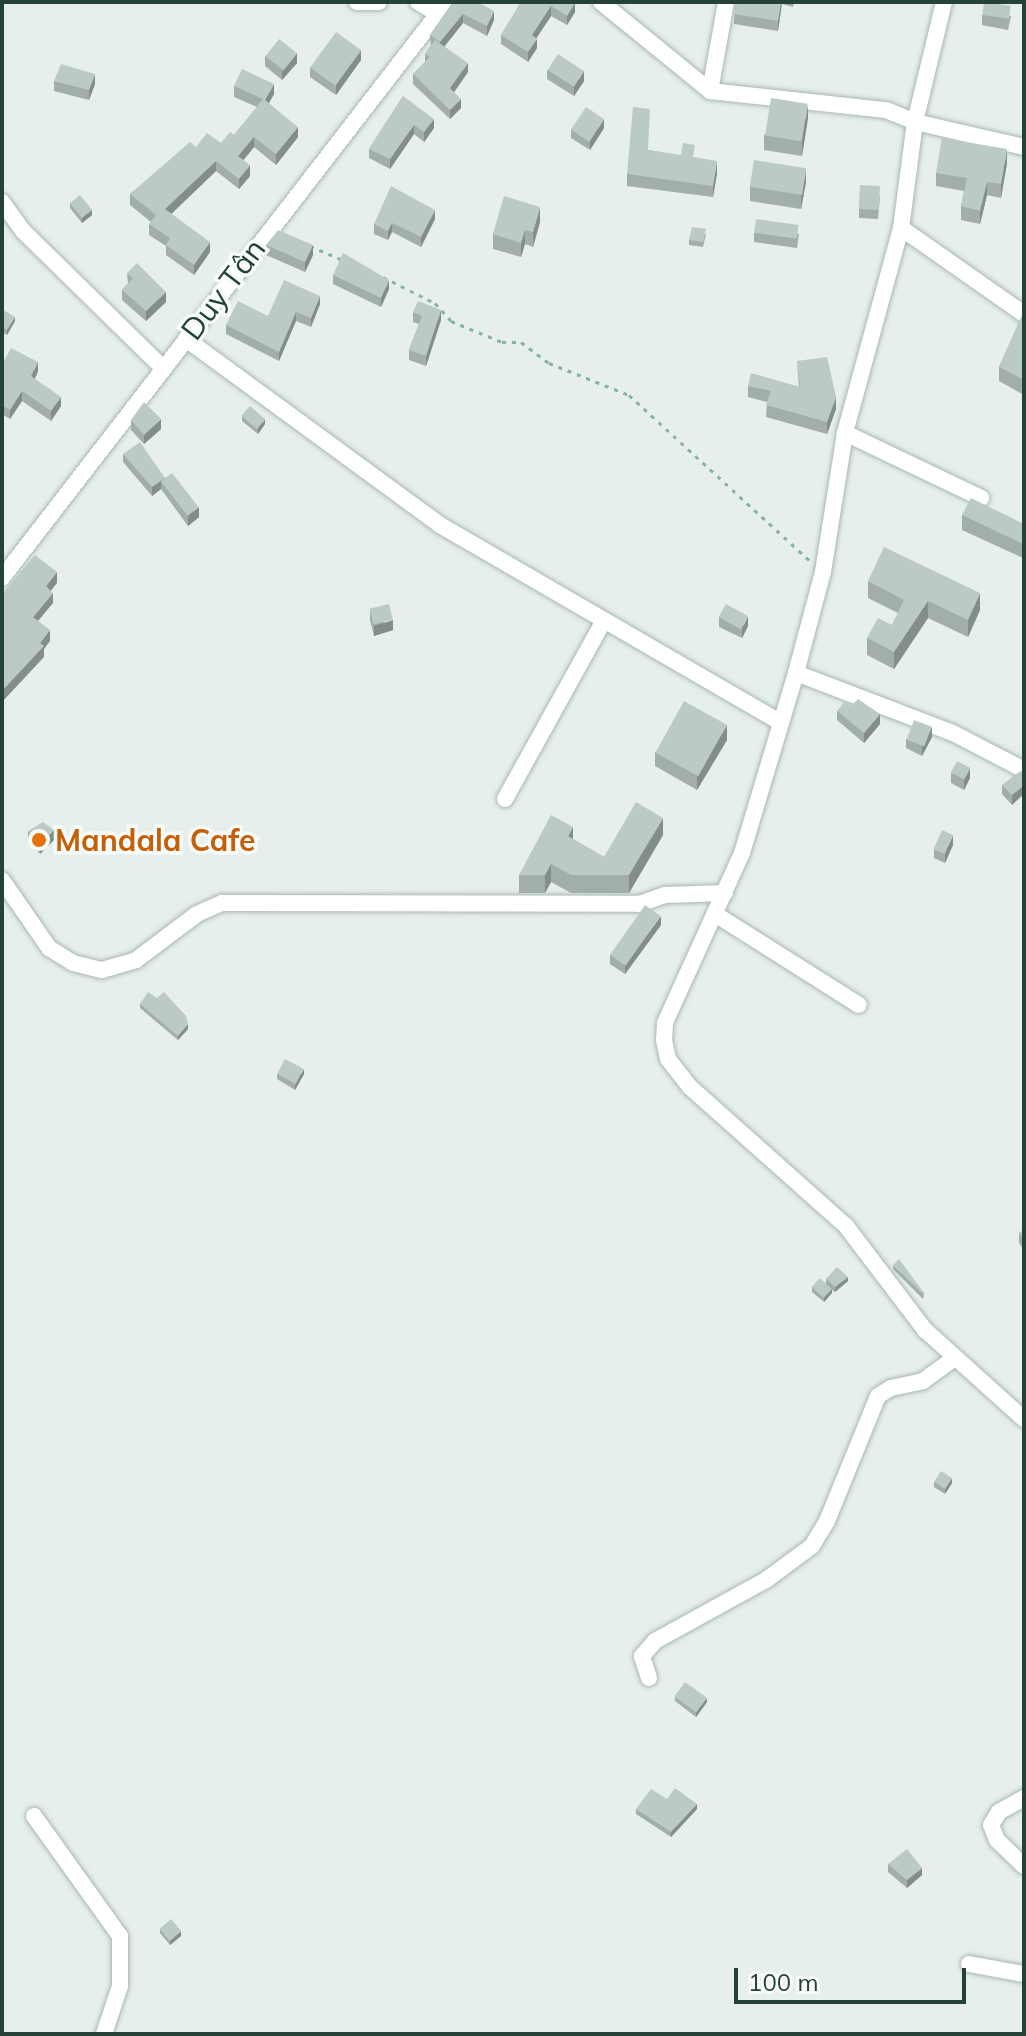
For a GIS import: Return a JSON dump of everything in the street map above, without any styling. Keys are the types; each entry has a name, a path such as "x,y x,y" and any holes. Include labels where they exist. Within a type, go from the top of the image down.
{"street":[{"path":"357,2 379,2"},
{"path":"418,2 442,8"},
{"path":"601,2 710,91 886,110 915,122 1024,147"},
{"path":"710,91 726,2"},
{"path":"944,2 915,122 901,228 845,433 823,572 796,673 742,853 665,1023 668,1059 732,1126 856,1236 901,1303 953,1359 1024,1419"},
{"name":"Duy Tân","path":"2,578 442,8"},
{"path":"2,202 23,231 162,367"},
{"path":"901,228 1024,314"},
{"path":"186,339 440,525 602,624 781,723"},
{"path":"845,433 981,498"},
{"path":"505,799 602,624"},
{"path":"796,673 953,733 1024,770"},
{"path":"2,880 49,948 73,963 102,970 136,960 197,914 222,903 639,904 665,895 725,893"},
{"path":"715,914 859,1005"},
{"path":"649,1678 642,1656 655,1641 766,1580 812,1546 827,1521 878,1396 891,1388 923,1381 953,1359"},
{"path":"1024,1798 999,1812 991,1825 997,1840 1024,1866"},
{"path":"34,1816 120,1936 120,1986 104,2034"},
{"path":"969,1964 1024,1974"}],"path":[{"path":"295,241 350,262"},
{"path":"376,274 435,303 451,321 502,342 521,342 549,363 629,395 734,498 823,572"}],"building":[{"path":"453,2 478,2 494,11 487,26 463,14 440,42 430,35"},
{"path":"521,2 575,3 567,16 551,6 532,35 537,39 528,52 501,35"},
{"path":"735,2 781,2 778,21 734,14"},
{"path":"984,2 1011,6 1009,19 982,15"},
{"path":"336,32 361,50 335,86 310,68"},
{"path":"279,39 297,53 284,70 265,56"},
{"path":"435,40 468,63 450,88 461,99 450,110 413,74 430,57 425,54"},
{"path":"558,54 584,71 574,87 548,70"},
{"path":"61,64 95,74 89,90 54,81"},
{"path":"242,69 274,84 265,100 298,127 276,154 254,137 238,156 250,165 239,179 216,161 165,209 210,242 194,265 166,245 170,238 149,224 156,215 130,194 190,142 196,147 207,133 221,143 230,132 234,135 263,99 234,86"},
{"path":"403,96 434,119 424,132 414,125 390,159 369,149"},
{"path":"771,98 808,104 802,141 765,136"},
{"path":"586,107 604,119 589,142 571,129"},
{"path":"633,107 650,109 648,150 681,155 683,143 695,145 693,157 717,161 713,186 627,174"},
{"path":"942,138 1007,149 1001,184 987,182 980,211 961,206 967,178 936,173"},
{"path":"754,160 806,168 802,195 750,187"},
{"path":"860,185 880,186 879,210 859,209"},
{"path":"391,186 435,210 421,237 392,223 388,231 374,224"},
{"path":"80,195 92,210 82,218 70,203"},
{"path":"504,196 540,207 533,232 525,230 521,243 493,234"},
{"path":"756,219 799,225 797,239 754,233"},
{"path":"692,227 706,229 703,242 689,240"},
{"path":"278,230 313,245 305,262 266,245"},
{"path":"343,253 389,280 381,298 333,275"},
{"path":"137,263 166,292 146,311 122,290 133,278 127,273"},
{"path":"284,280 320,296 311,318 296,312 279,352 226,325 238,301 268,316"},
{"path":"418,301 441,310 426,356 409,350 422,316 413,312"},
{"path":"2,309 15,317 7,330 2,327"},
{"path":"1024,311 1024,380 999,367"},
{"path":"11,348 38,362 31,376 61,397 51,411 22,391 10,410 2,405 2,365"},
{"path":"827,357 836,397 827,422 766,405 771,391 748,386 751,373 800,387 797,361"},
{"path":"144,402 161,419 144,435 131,420"},
{"path":"250,406 265,419 257,429 241,416"},
{"path":"140,442 165,478 152,487 123,454"},
{"path":"172,473 198,507 187,516 161,482"},
{"path":"971,498 1024,524 1023,544 962,515"},
{"path":"884,547 980,593 968,620 928,601 894,652 867,638 878,618 892,625 904,600 868,581"},
{"path":"35,555 57,572 46,586 53,593 33,617 50,630 40,643 44,646 2,691 2,594"},
{"path":"389,604 393,620 373,624 370,609"},
{"path":"726,604 748,616 741,629 719,617"},
{"path":"858,699 880,714 864,733 837,711 845,701 851,706"},
{"path":"684,701 727,725 698,776 655,753"},
{"path":"914,720 932,727 924,746 906,740"},
{"path":"957,761 970,768 964,780 951,772"},
{"path":"1021,771 1024,785 1012,795 1002,785"},
{"path":"636,802 663,818 629,875 571,875 551,864 545,875 519,875 551,815 573,827 568,836 604,857"},
{"path":"43,822 54,830 40,844 28,831"},
{"path":"942,830 953,835 944,854 933,849"},
{"path":"645,905 661,916 626,966 610,955"},
{"path":"148,992 157,998 164,992 186,1016 188,1024 178,1036 140,1004"},
{"path":"285,1059 304,1069 296,1084 277,1074"},
{"path":"899,1259 924,1293 923,1294 893,1265"},
{"path":"837,1267 848,1277 835,1287 826,1279"},
{"path":"820,1278 832,1289 824,1298 812,1287"},
{"path":"941,1471 952,1478 945,1489 934,1482"},
{"path":"685,1682 707,1698 696,1712 674,1697"},
{"path":"675,1788 697,1804 671,1832 636,1809 651,1789 667,1799"},
{"path":"907,1849 922,1868 907,1880 888,1864"},
{"path":"171,1919 181,1931 170,1941 160,1929"}],"place":[{"name":"Mandala Cafe","path":"39,840"}]}
